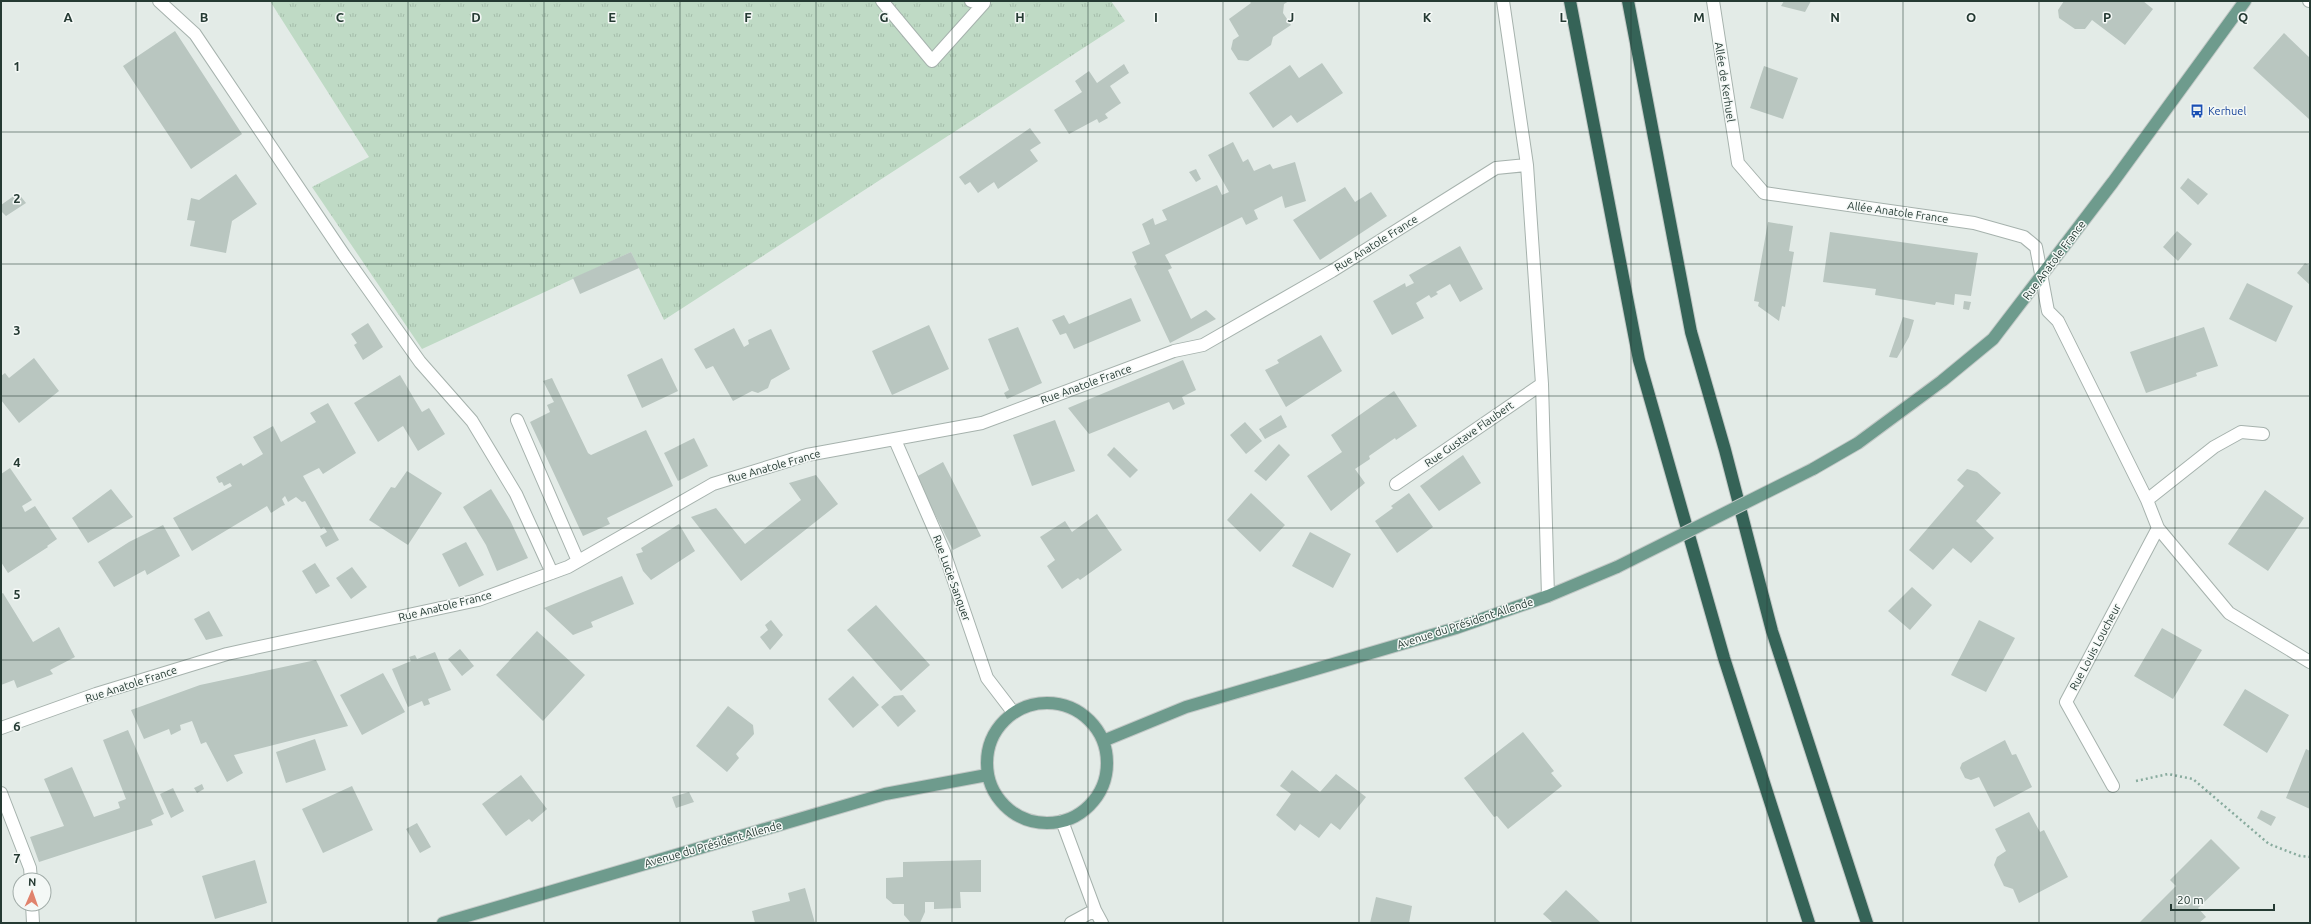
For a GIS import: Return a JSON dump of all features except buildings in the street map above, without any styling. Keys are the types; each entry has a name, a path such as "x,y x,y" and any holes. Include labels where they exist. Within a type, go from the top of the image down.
{"highway":[{"path":"1570,1 1639,360 1724,658 1810,923"},
{"path":"1628,1 1691,332 1726,450 1772,631 1867,923"}],"main road":[{"name":"Rue Anatole France","path":"1813,469 1858,443 1942,381 1993,339 2042,277 2245,1"},
{"name":"Avenue du Président Allende","path":"1103,741 1186,707 1456,628 1548,596 1617,567 1813,469"},
{"path":"1054,703 1075,710 1092,723 1103,741 1107,759 1106,777 1099,794 1087,809 1072,819 1045,824 1018,818 998,800 987,775 987,751 996,729 1013,712 1033,704 1054,703"},
{"name":"Avenue du Président Allende","path":"443,923 885,794 987,775"}],"street":[{"path":"159,1 196,34 344,255 420,362 472,421 516,494 552,573"},
{"path":"882,1 932,61 984,2 971,1"},
{"path":"1503,1 1527,165 1542,384 1548,596"},
{"name":"Allée de Kerhuel","path":"1713,1 1738,163"},
{"name":"Allée Anatole France","path":"1738,163 1764,193 1974,223 2024,237 2036,247 2042,277"},
{"name":"Rue Anatole France","path":"1,728 96,694 227,654 478,600 552,573 578,561 713,484 807,455 982,423 1174,352 1203,345 1332,271 1496,168 1527,165"},
{"path":"2042,277 2048,311 2058,321 2147,500 2158,528 2229,613 2310,662"},
{"name":"Rue Gustave Flaubert","path":"1396,484 1542,384"},
{"path":"517,420 578,561"},
{"path":"2147,500 2214,447 2241,432 2263,434"},
{"name":"Rue Lucie Sanquer","path":"895,440 944,552 987,678 1013,712"},
{"name":"Rue Louis Loucheur","path":"2113,786 2066,702 2158,528"},
{"path":"1,792 30,872"},
{"path":"1062,820 1095,910 1102,923"},
{"path":"1071,923 1095,910"},
{"path":"32,912 33,923"}],"path":[{"path":"2113,786 2168,774 2193,779 2269,844 2300,856 2310,857"}],"green space":[{"path":"270,1 1111,1 1125,21 664,320 631,252 422,349 312,187 369,157"}],"place":[{"name":"Kerhuel","path":"2197,111"}]}
